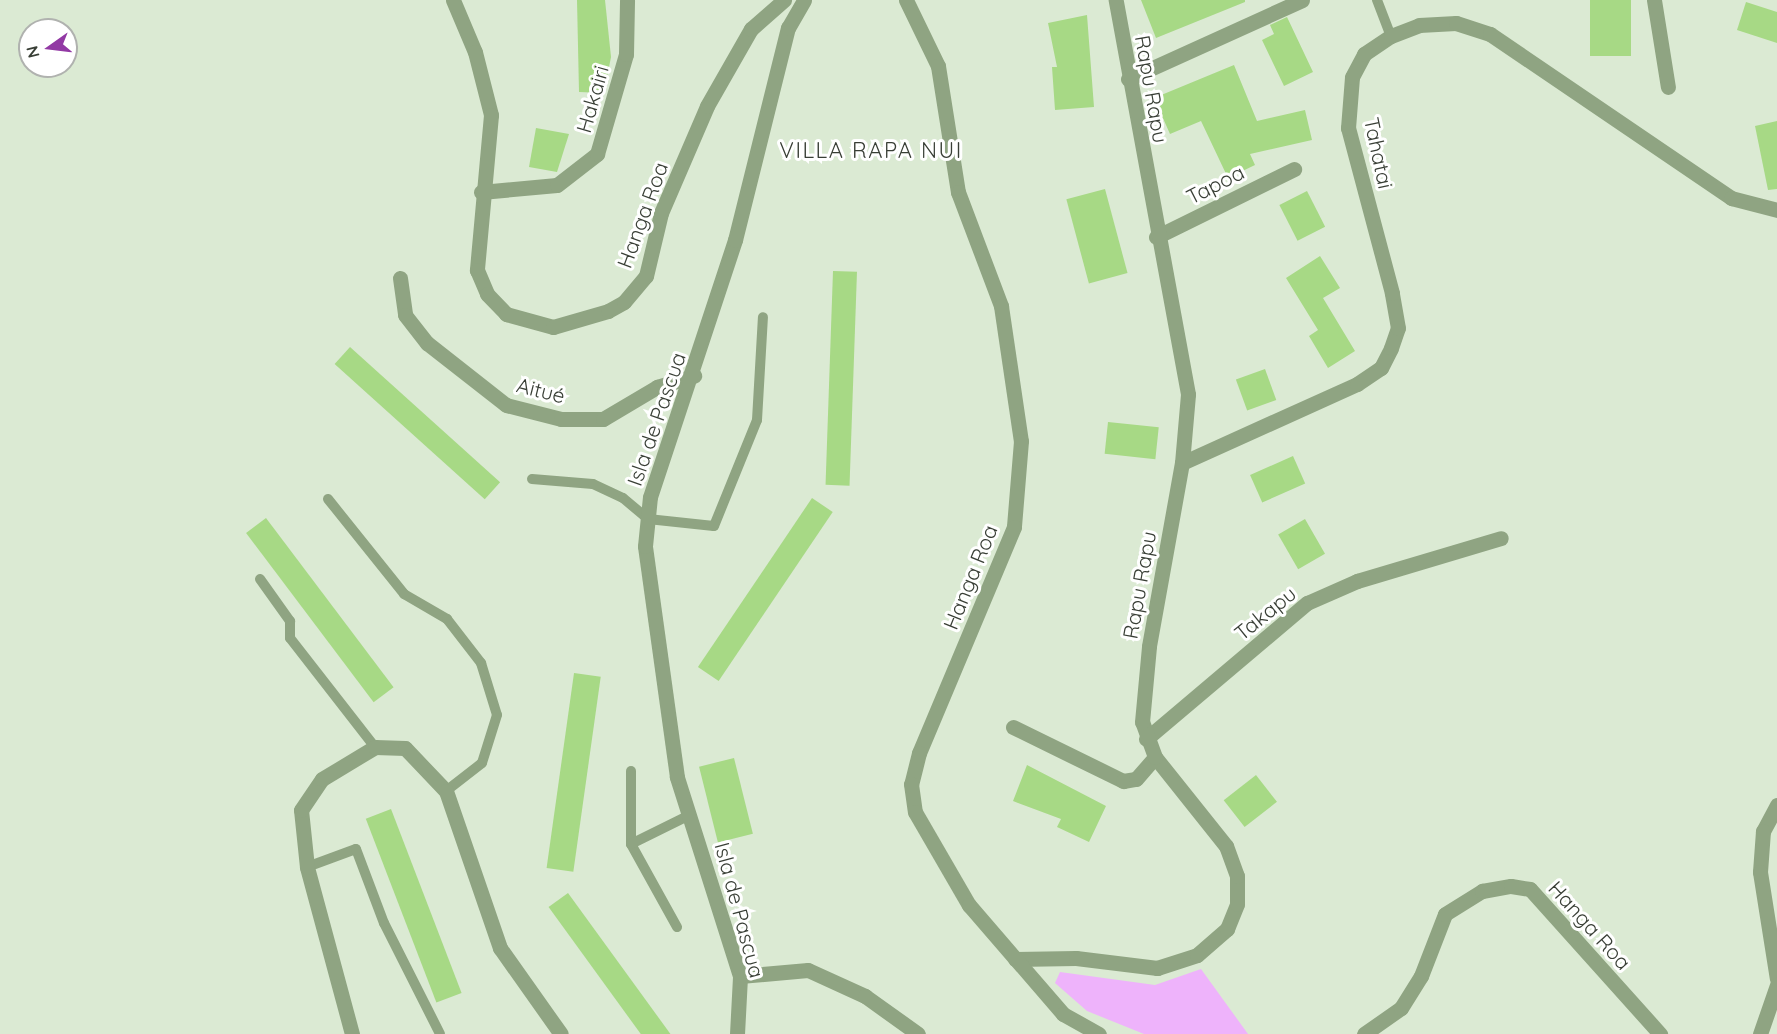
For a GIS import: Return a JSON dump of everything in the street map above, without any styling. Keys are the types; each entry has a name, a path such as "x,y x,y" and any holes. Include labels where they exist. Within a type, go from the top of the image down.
{"street":[{"name":"Hanga Roa","path":"453,0 489,106 489,157 482,192 477,270 487,294 506,314 553,327 584,322 624,302 646,276 661,213 707,106 751,29 784,0"},
{"name":"Hakairi","path":"482,192 557,185 597,154 626,54 627,0"},
{"name":"Isla de Pascua","path":"737,1034 740,976 690,815 669,736 645,546 648,519 662,460 694,376 788,28 804,0"},
{"name":"Hanga Roa","path":"906,0 938,66 958,192 1000,306 1021,441 1014,527 911,784 915,813 930,846 1015,959 1063,1014 1099,1034"},
{"name":"Rapu Rapu","path":"1015,959 1076,958 1157,968 1197,954 1227,929 1237,904 1237,876 1226,846 1155,757 1146,739 1142,706 1149,646 1182,464 1188,394 1156,237 1116,0"},
{"path":"1128,79 1302,0"},
{"path":"1654,0 1668,87"},
{"name":"Tahatai","path":"1182,464 1357,384 1381,368 1391,348 1398,328 1392,293 1348,128 1352,77 1364,54 1392,36 1419,25 1456,23 1490,34 1731,198 1777,210"},
{"name":"Tapoa","path":"1156,237 1293,169"},
{"name":"Aitué","path":"400,278 405,315 427,343 506,405 561,419 603,419 657,387 694,376"},
{"name":"Takapu","path":"1146,739 1307,603 1357,581 1501,538"},
{"path":"1013,726 1123,782 1136,779 1155,757"},
{"path":"352,1034 307,867 301,833 308,794 375,747 405,748 447,791 500,948 561,1034"},
{"path":"1777,805 1763,831 1760,872 1777,979"},
{"name":"Hanga Roa","path":"1364,1034 1401,1008 1421,976 1445,914 1482,891 1511,886 1530,888 1660,1034"},
{"path":"740,976 808,970 865,996 918,1034"},
{"path":"1760,1034 1777,986"}],"lane":[{"path":"1377,0 1392,36"},
{"path":"532,479 593,484 623,498 648,519 714,526 757,420 763,317"},
{"path":"328,499 404,594 447,619 481,663 496,715 482,763 447,791"},
{"path":"260,579 290,621 290,638 375,747"},
{"path":"631,771 631,844 677,927"},
{"path":"631,844 690,815"},
{"path":"307,867 356,849 384,923 440,1034"}],"shaded area":[{"path":"1201,969 1248,1034 1144,1034 1087,1011 1055,983 1060,972 1155,985"}],"building":[{"path":"577,0 605,0 611,57 604,93 579,92"},
{"path":"1141,0 1245,0 1245,2 1156,38"},
{"path":"1590,0 1631,0 1631,56 1590,56"},
{"path":"1746,2 1777,12 1777,43 1737,30"},
{"path":"1087,15 1094,107 1055,110 1052,67 1057,67 1048,23"},
{"path":"1287,17 1313,72 1284,86 1262,40 1274,34 1270,25"},
{"path":"1234,65 1257,121 1305,110 1312,140 1250,154 1255,165 1228,178 1201,121 1170,134 1154,98"},
{"path":"1777,121 1777,189 1768,190 1755,126"},
{"path":"536,128 569,134 557,172 529,167"},
{"path":"1105,189 1128,273 1089,283 1066,199"},
{"path":"1307,191 1325,227 1298,241 1279,205"},
{"path":"1320,256 1340,288 1323,298 1355,351 1328,368 1309,336 1318,330 1286,278"},
{"path":"833,271 857,272 850,486 826,485"},
{"path":"350,347 500,482 485,499 335,364"},
{"path":"1265,369 1276,400 1247,411 1236,380"},
{"path":"1108,422 1159,427 1155,459 1105,454"},
{"path":"1293,456 1305,483 1262,503 1250,475"},
{"path":"812,498 833,512 719,681 698,667"},
{"path":"266,518 394,687 374,702 246,533"},
{"path":"1305,519 1325,554 1298,569 1278,534"},
{"path":"574,673 601,677 573,872 547,868"},
{"path":"734,758 753,834 718,842 699,767"},
{"path":"1027,765 1106,806 1089,842 1057,827 1061,819 1013,801"},
{"path":"1256,775 1277,802 1245,827 1224,800"},
{"path":"391,809 462,993 436,1003 366,819"},
{"path":"568,893 670,1034 641,1034 549,907"}],"district":[{"name":"VILLA RAPA NUI","path":"871,151"}]}
